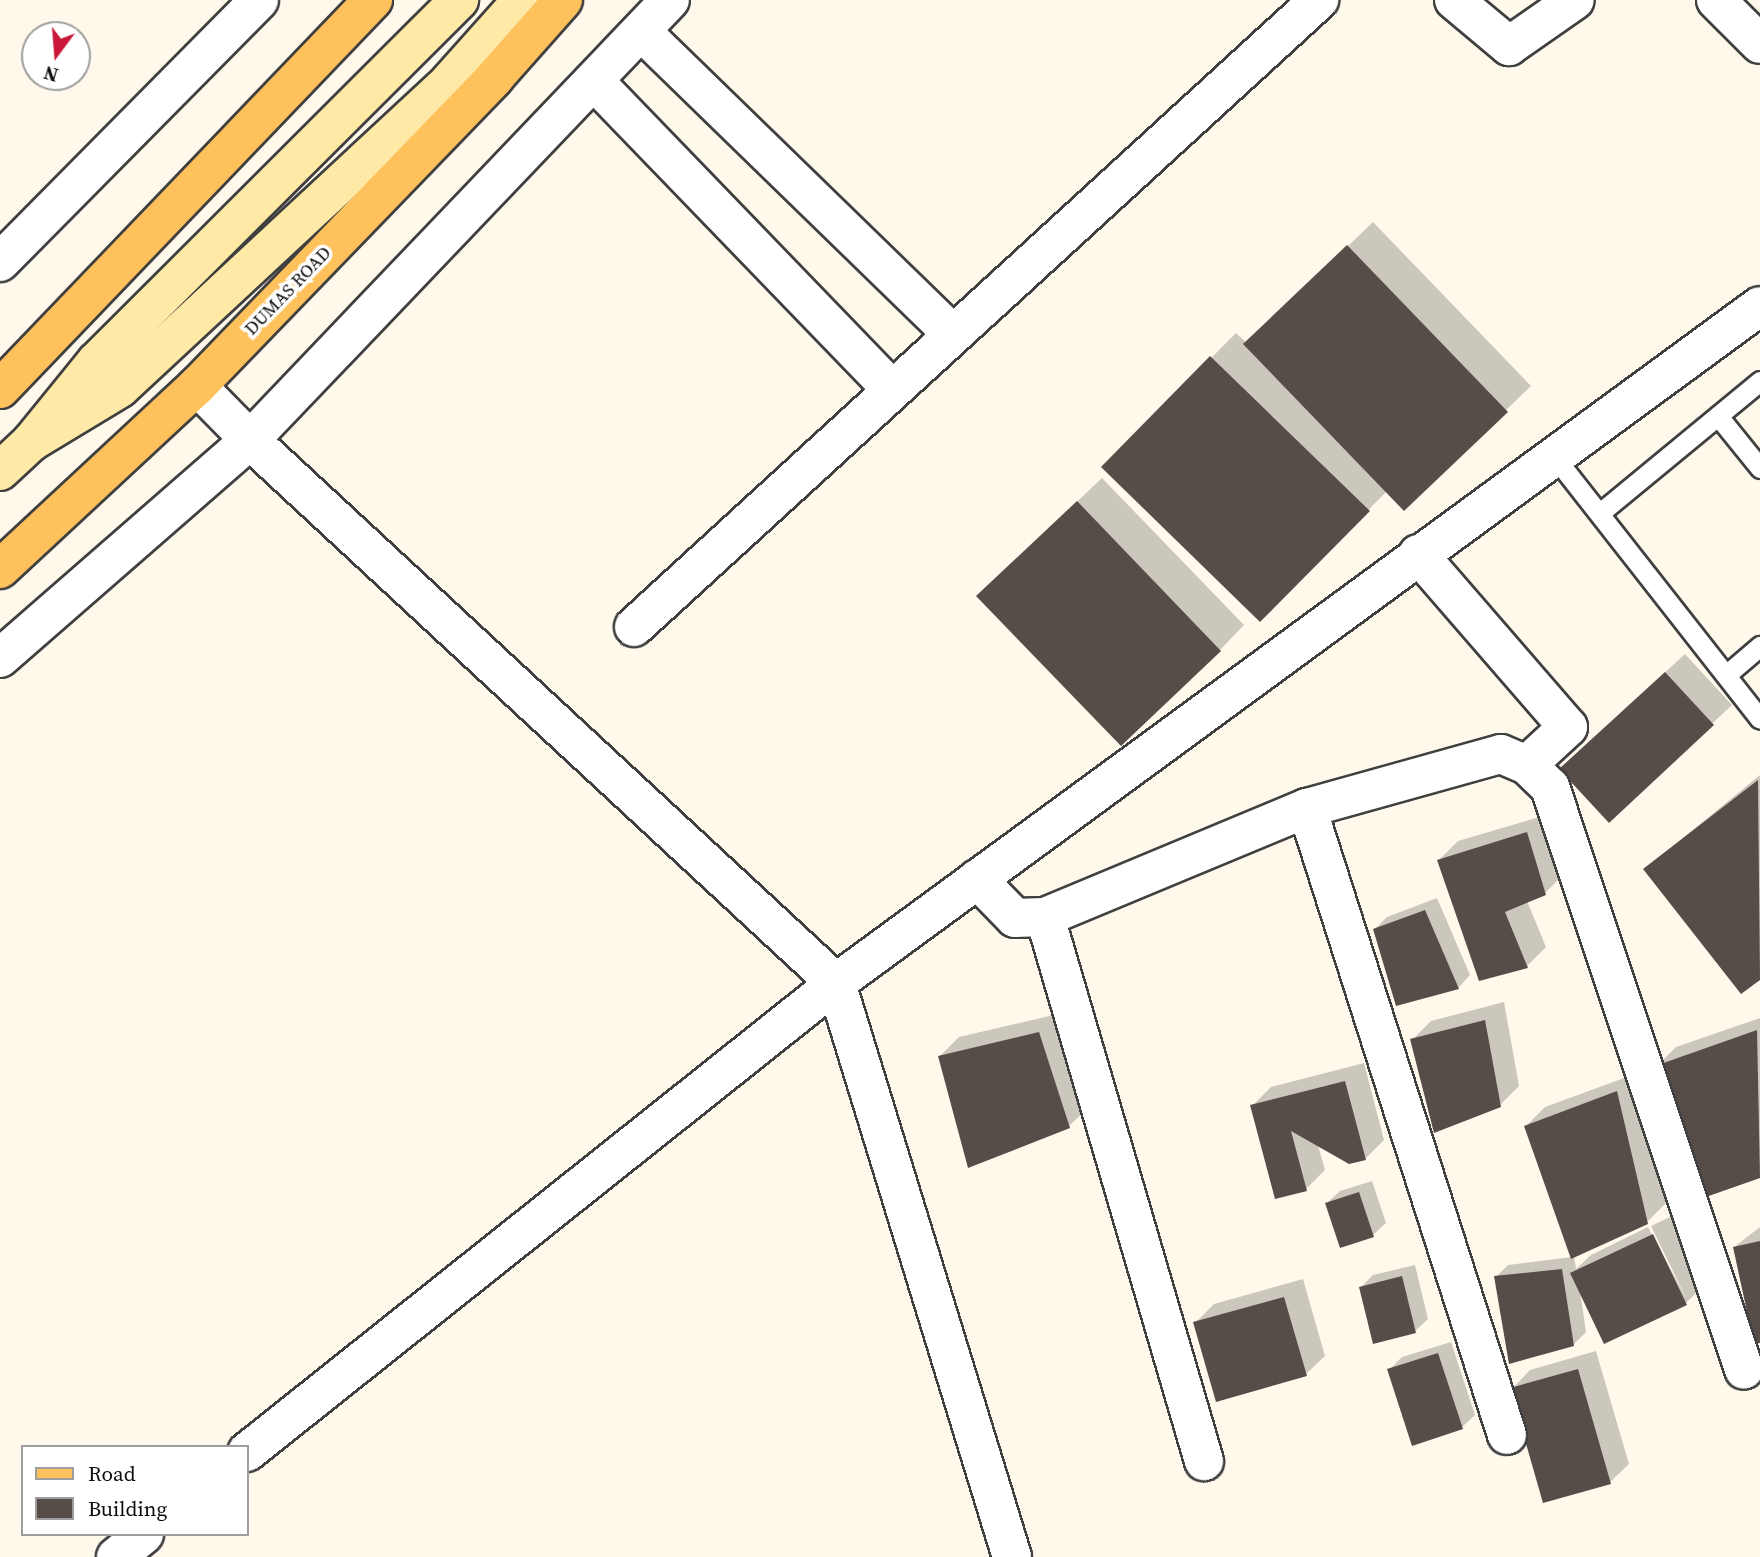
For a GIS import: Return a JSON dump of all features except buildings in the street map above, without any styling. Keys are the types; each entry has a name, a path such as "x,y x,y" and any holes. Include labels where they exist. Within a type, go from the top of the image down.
{"main road":[{"path":"0,389 373,0"},
{"path":"0,471 31,442 96,362 459,0"},
{"path":"31,442 120,388 449,82 522,0"},
{"name":"DUMAS ROAD","path":"0,569 197,386 485,88 563,0"}],"street":[{"path":"0,262 259,0"},
{"path":"0,658 250,440 670,0"},
{"path":"634,627 952,333 1319,0"},
{"path":"1454,0 1509,46 1575,0"},
{"path":"1716,0 1760,44"},
{"path":"641,31 952,333"},
{"path":"594,81 891,389"},
{"path":"248,1451 836,982 1760,306"},
{"path":"197,386 250,440 836,982 1012,1557"},
{"path":"1418,554 1568,727 1527,765"},
{"path":"976,879 1015,918 1045,917 1307,808 1501,754 1527,765 1550,787 1744,1370"},
{"path":"1307,808 1507,1435"},
{"path":"1045,917 1204,1461"},
{"path":"116,1557 142,1536"}],"lane":[{"path":"1601,512 1760,381"},
{"path":"1718,415 1760,468"},
{"path":"1553,455 1601,512 1760,719"},
{"path":"1726,675 1760,646"}]}
